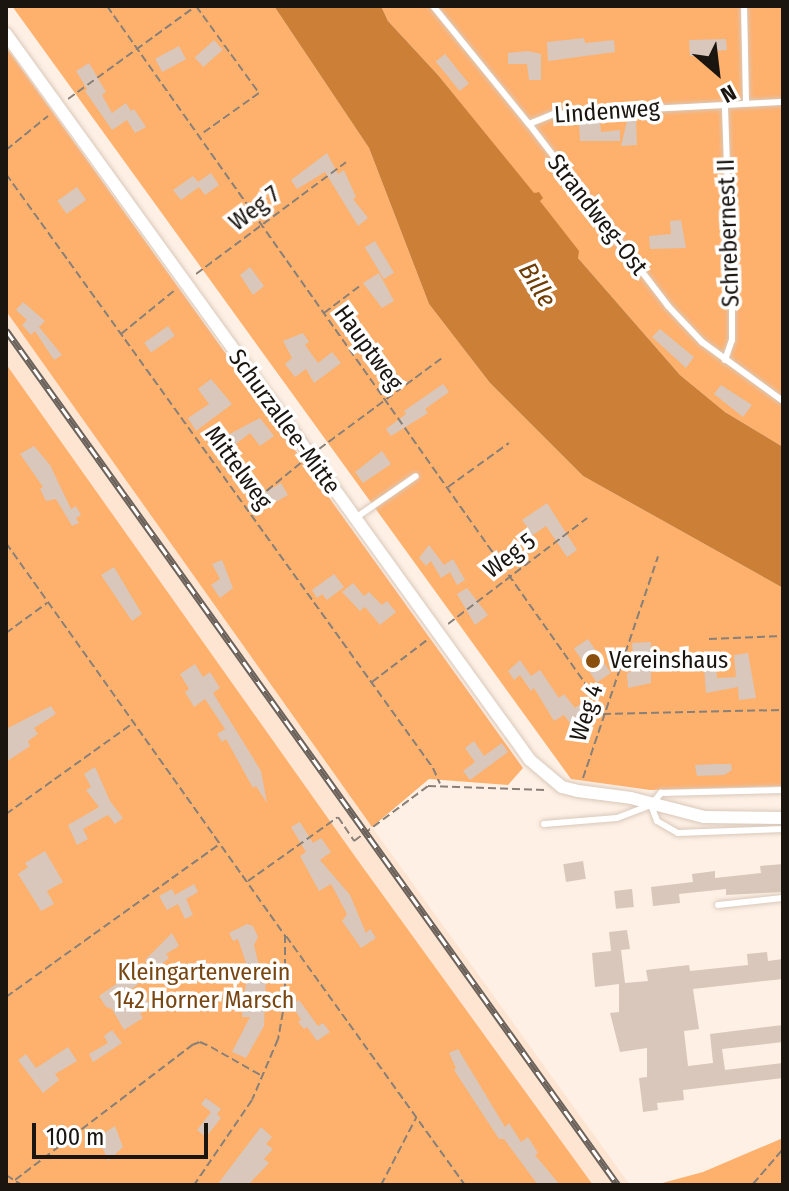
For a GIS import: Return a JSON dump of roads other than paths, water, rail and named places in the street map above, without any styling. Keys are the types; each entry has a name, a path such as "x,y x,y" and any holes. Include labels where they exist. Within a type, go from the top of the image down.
{"street":[{"name":"Schurzallee-Mitte","path":"6,34 308,457 530,760 562,787 578,791 704,817 783,818"}],"lane":[{"name":"Strandweg-Ost","path":"433,6 529,124 668,306 725,360 783,401"},
{"path":"744,6 746,103"},
{"name":"Lindenweg","path":"529,124 554,114 783,102"},
{"name":"Schrebernest II","path":"725,105 732,340 725,360"},
{"path":"354,519 416,476"},
{"path":"544,824 605,821 651,805 661,793 783,790"},
{"path":"651,805 657,821 678,833 783,829"},
{"path":"718,905 783,898"}],"water":[{"name":"Bille","path":"274,6 381,6 388,21 438,75 534,193 539,192 543,198 540,201 579,251 578,258 680,375 725,412 783,447 783,588 583,476 490,383 429,304 369,148"}],"railway":[{"path":"6,330 618,1185"}],"place":[{"name":"Vereinshaus","path":"593,661"}],"park label":[{"name":"Kleingartenverein 142 Horner Marsch","path":"204,987"}]}
